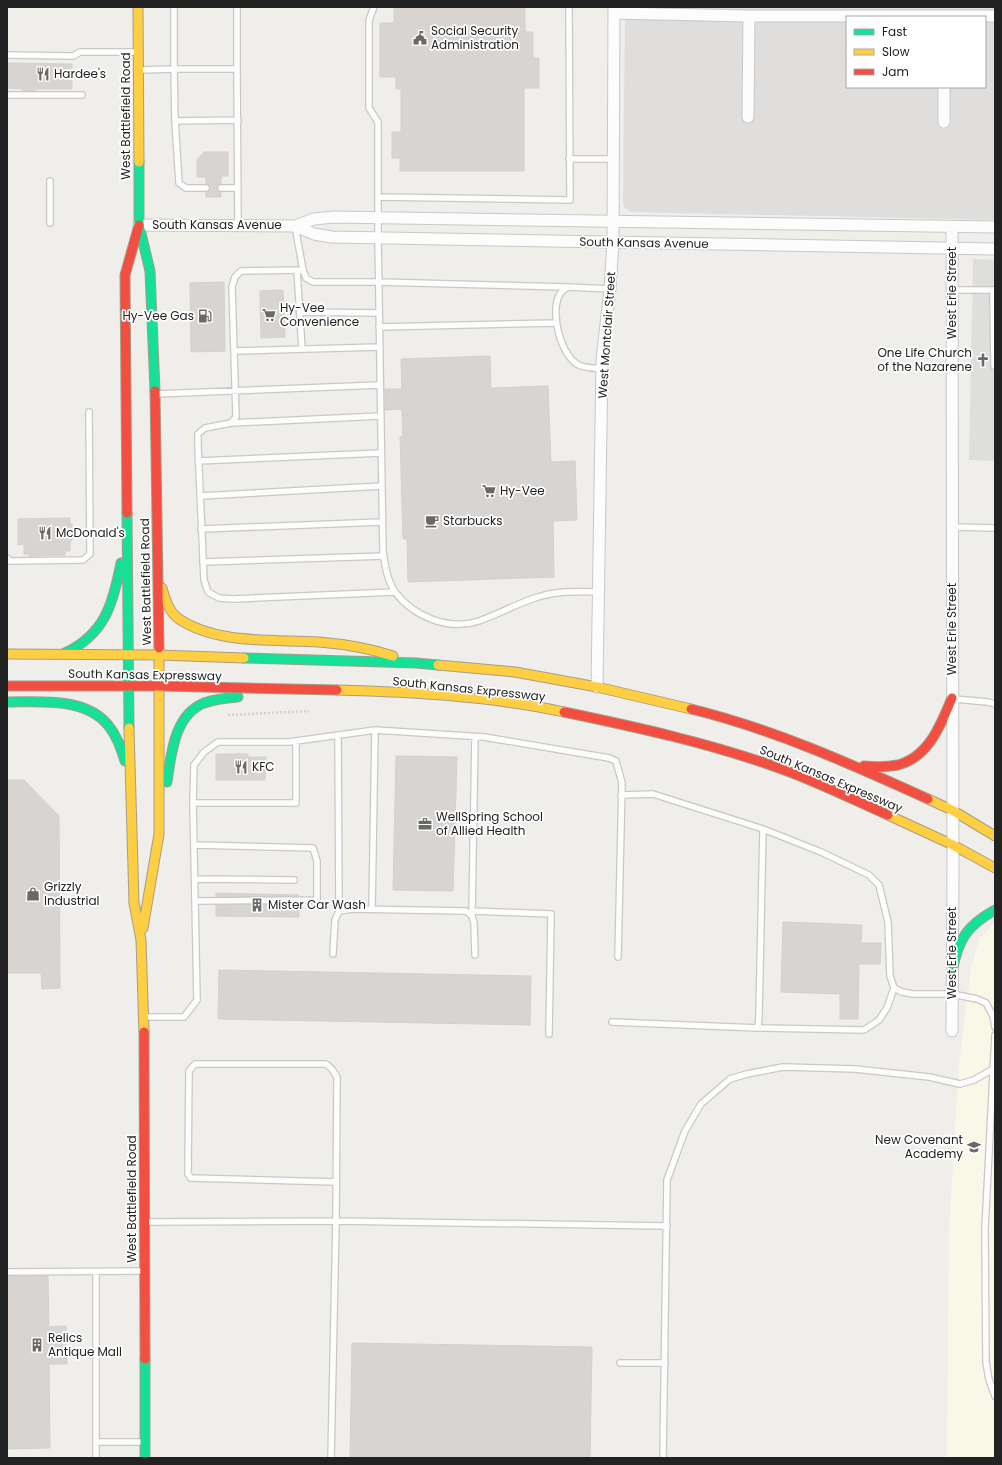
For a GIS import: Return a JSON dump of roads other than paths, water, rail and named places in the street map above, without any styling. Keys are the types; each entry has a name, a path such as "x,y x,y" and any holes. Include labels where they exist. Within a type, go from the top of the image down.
{"main road":[{"name":"West Battlefield Road","path":"138,7 139,225 150,271 155,394 159,655 159,834 141,940"},
{"name":"West Battlefield Road","path":"139,225 124,275 130,781 134,903 141,940 143,1017 145,1458"},
{"path":"63,654 80,647 92,636 104,619 109,608 118,579 121,562 127,494"},
{"path":"158,571 165,598 172,611 178,618 198,628 243,638 342,644 380,652 416,663"},
{"name":"South Kansas Expressway","path":"7,654 159,655 416,663 515,672 597,687 706,713 775,735 852,764 952,810 995,836"},
{"name":"South Kansas Expressway","path":"7,686 159,686 362,691 444,696 532,705 653,731 722,749 780,768 838,792 953,845 995,868"},
{"path":"159,834 169,766 176,735 180,724 192,710 199,705 208,701 233,697 362,691"},
{"path":"852,764 872,767 893,766 906,762 919,755 938,732 952,698"},
{"path":"7,702 61,703 86,709 95,714 109,726 115,734 124,757 130,781"},
{"path":"952,972 954,956 961,938 974,923 983,916 995,910"}],"street":[{"path":"614,10 749,16 995,16"},
{"name":"West Montclair Street","path":"597,687 602,369 613,242 614,10"},
{"path":"748,117 749,16"},
{"path":"944,88 944,122"},
{"name":"South Kansas Avenue","path":"295,226 314,218 378,217 995,227"},
{"name":"South Kansas Avenue","path":"139,225 295,226 314,234 332,237 995,249"},
{"name":"West Erie Street","path":"952,227 952,1031"}],"lane":[{"path":"174,7 175,121 179,183 186,188 206,188"},
{"path":"237,7 238,225"},
{"path":"374,7 369,20 369,108 378,122 380,416 382,522 386,573 395,592 412,608 433,620 454,625 478,621 538,597 560,591 599,592"},
{"path":"378,197 570,200 569,7"},
{"path":"7,56 73,56 80,52 138,52"},
{"path":"138,70 237,69"},
{"path":"7,94 82,95"},
{"path":"175,121 238,120"},
{"path":"570,159 613,159"},
{"path":"50,181 50,223"},
{"path":"221,188 238,188"},
{"path":"295,226 300,270 302,349"},
{"path":"300,270 306,278 314,282 378,282 610,289"},
{"path":"231,423 236,417 232,286 235,277 241,271 300,270"},
{"path":"567,288 560,294 557,302 556,323 562,343 568,355 580,366 602,369"},
{"path":"952,290 994,290 995,366"},
{"path":"300,312 379,312"},
{"path":"379,327 556,323"},
{"path":"234,351 380,347"},
{"path":"155,394 380,385"},
{"path":"7,558 10,561 83,560 90,554 89,412"},
{"path":"380,416 231,423 204,428 198,434 204,580 208,592 219,598 232,600 395,592"},
{"path":"198,461 381,453"},
{"path":"200,496 382,486"},
{"path":"201,529 382,522"},
{"path":"952,527 995,528"},
{"path":"203,562 384,556"},
{"path":"952,698 995,704"},
{"path":"372,909 375,730"},
{"path":"143,1017 184,1017 197,1000 193,803 194,765 204,752 218,742 296,741 375,730 476,737 609,758 616,761 622,783 618,957"},
{"path":"332,954 335,920 339,911 338,736"},
{"path":"475,955 474,923 472,913 476,737"},
{"path":"193,803 296,803 296,741"},
{"path":"612,1022 758,1028 864,1030 879,1020 887,1008 894,988 890,976 888,922 879,886 869,875 821,852 763,829 654,794 621,795"},
{"path":"758,1028 763,829"},
{"path":"194,845 313,848 317,860 317,900 195,901"},
{"path":"195,879 294,880"},
{"path":"339,911 372,909 466,911 472,913 551,914 549,1034"},
{"path":"894,988 902,992 913,994 952,994 977,999 986,1003 993,1016 995,1027"},
{"path":"995,1035 985,1229 986,1362 989,1380 995,1396"},
{"path":"331,1458 336,1221 337,1077 332,1069 326,1064 195,1064 190,1071 188,1174 191,1178 336,1182"},
{"path":"663,1458 667,1180 684,1131 701,1104 730,1079 783,1067 855,1069 929,1077 960,1084 974,1080 993,1069"},
{"path":"144,1222 336,1221 667,1226"},
{"path":"7,1272 144,1271"},
{"path":"96,1272 96,1458"},
{"path":"620,1362 664,1363"},
{"path":"96,1442 145,1442"}],"place":[{"name":"Social Security Administration","path":"420,38"},
{"name":"Hardee's","path":"43,74"},
{"name":"Hy-Vee Convenience","path":"269,315"},
{"name":"Hy-Vee Gas","path":"205,316"},
{"name":"One Life Church of the Nazarene","path":"983,360"},
{"name":"Hy-Vee","path":"489,491"},
{"name":"Starbucks","path":"432,521"},
{"name":"McDonald's","path":"45,533"},
{"name":"KFC","path":"241,767"},
{"name":"WellSpring School of Allied Health","path":"425,824"},
{"name":"Grizzly Industrial","path":"33,894"},
{"name":"Mister Car Wash","path":"257,905"},
{"name":"New Covenant Academy","path":"974,1147"},
{"name":"Relics Antique Mall","path":"37,1345"}]}
